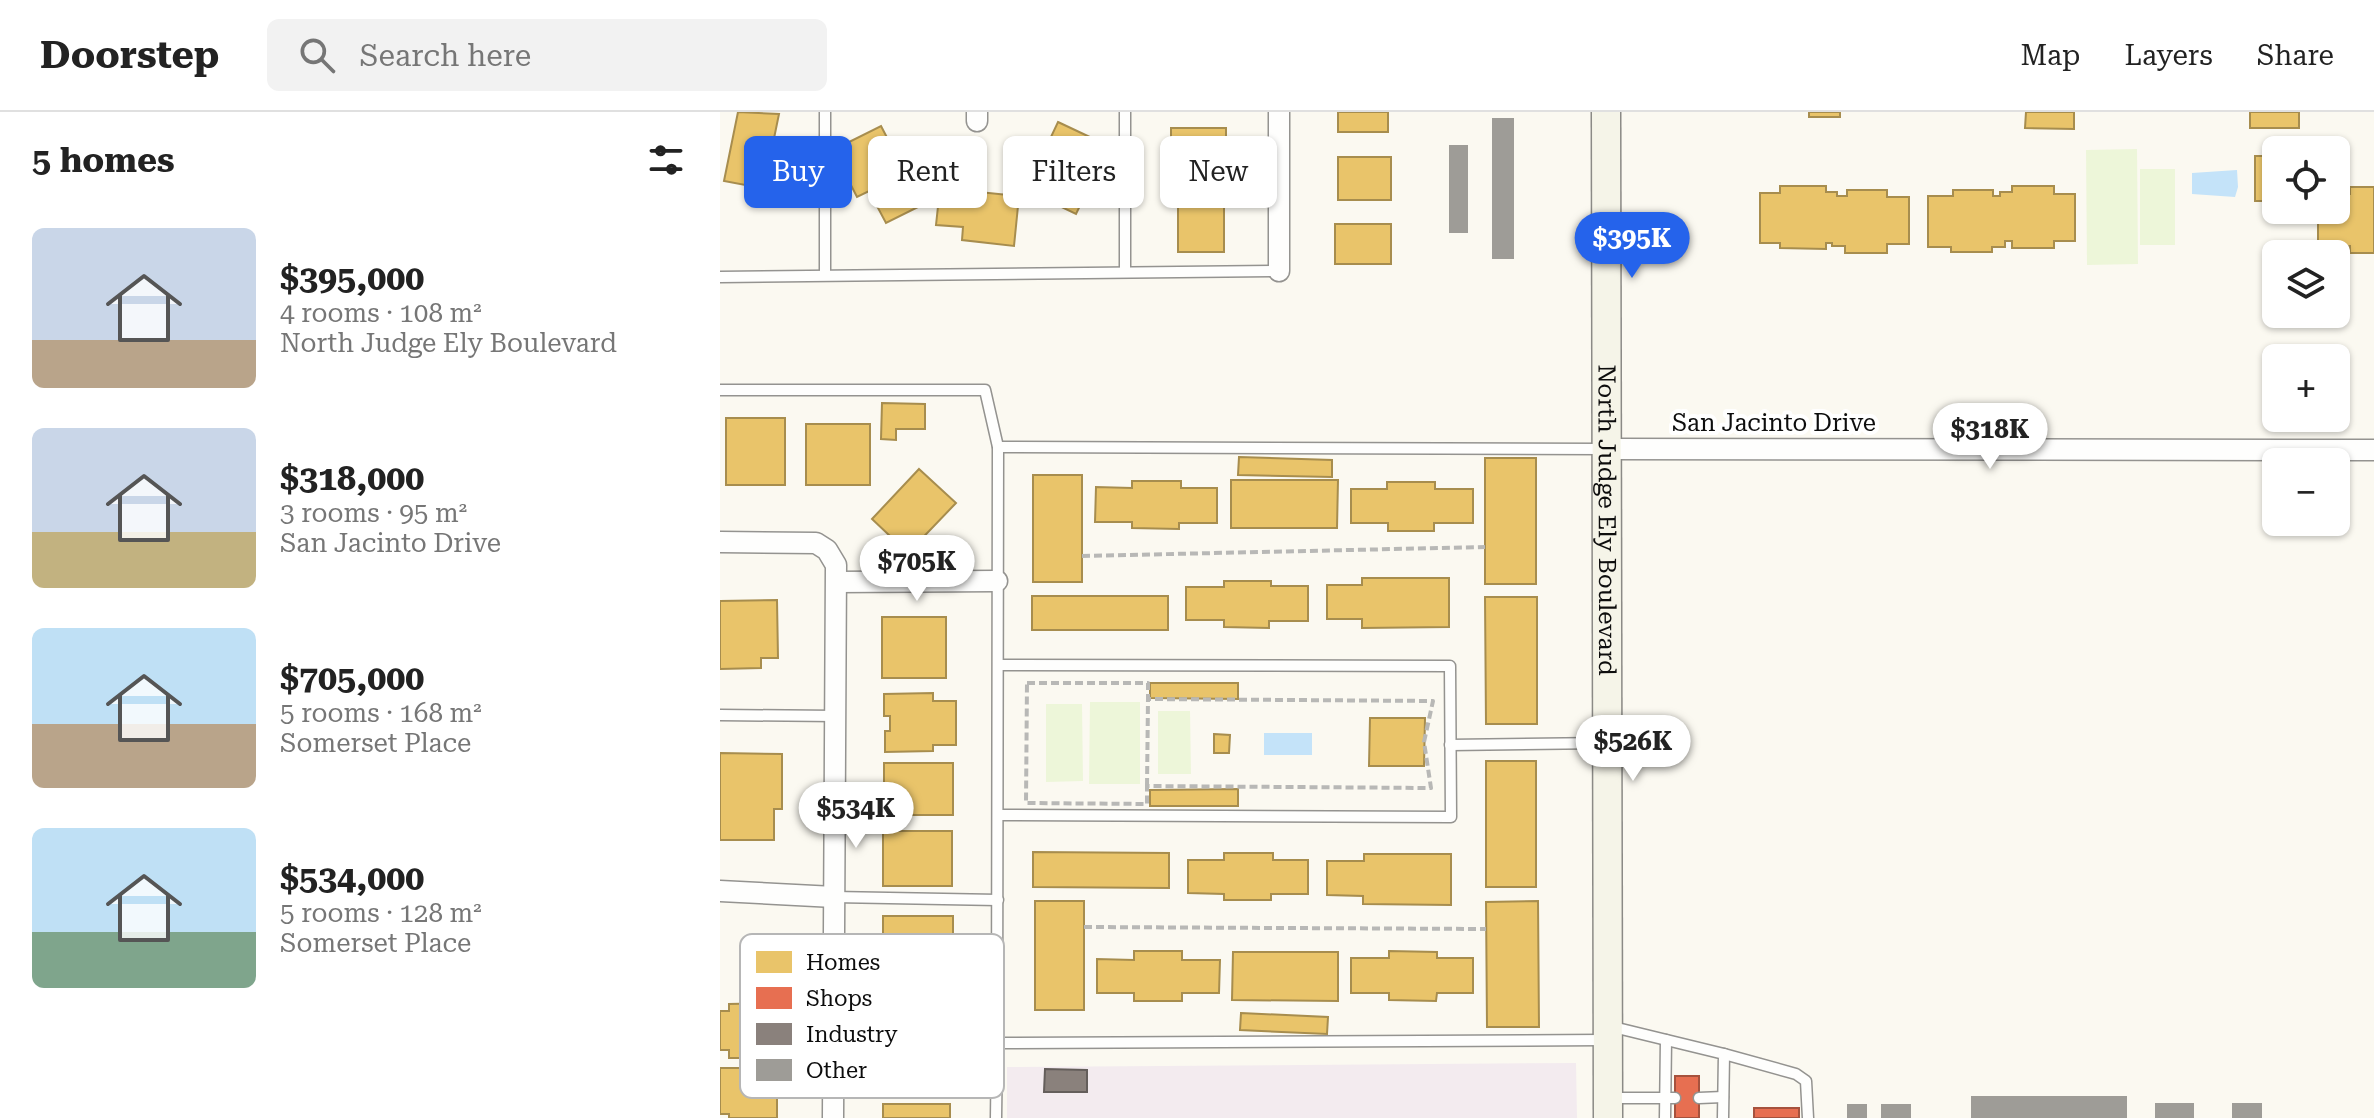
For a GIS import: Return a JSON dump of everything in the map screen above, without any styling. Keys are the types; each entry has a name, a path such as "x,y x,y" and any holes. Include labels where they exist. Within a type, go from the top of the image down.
{"main road":[{"name":"North Judge Ely Boulevard","path":"1606,112 1608,1108"}],"street":[{"path":"1279,112 1279,271"},
{"name":"San Jacinto Drive","path":"1606,449 2374,450"},
{"path":"720,542 816,543 827,550 836,565 834,934"},
{"path":"837,582 997,581"},
{"path":"720,891 834,897"},
{"path":"833,1098 833,1118"}],"lane":[{"path":"825,112 825,275"},
{"path":"1125,112 1125,271"},
{"path":"720,277 1279,271"},
{"path":"720,390 985,390 998,447 998,934"},
{"path":"998,447 1606,449"},
{"path":"999,665 1450,666 1451,817 999,815"},
{"path":"720,715 836,716"},
{"path":"1450,745 1607,743"},
{"path":"834,897 998,900"},
{"path":"1004,1043 1608,1033 1666,1040 1796,1074 1806,1081 1808,1118"},
{"path":"1665,1118 1670,1098 1666,1040"},
{"path":"1723,1118 1724,1054"},
{"path":"1699,1098 1723,1097"},
{"path":"996,1098 996,1118"},
{"path":"1608,1108 1670,1098"}],"path":[{"path":"1082,556 1485,547"},
{"path":"1027,683 1148,683 1147,786 1147,804 1026,803 1027,683"},
{"path":"1147,786 1431,788 1424,742 1433,701 1148,699"},
{"path":"1084,927 1486,929"}],"shaded area":[{"path":"1576,1063 1577,1118 1007,1118 1007,1067"}],"green space":[{"path":"2137,149 2138,264 2087,265 2086,150"},
{"path":"2140,169 2175,169 2175,245 2140,245"},
{"path":"1090,702 1140,702 1140,784 1089,784"},
{"path":"1046,704 1082,704 1083,781 1046,782"},
{"path":"1158,711 1190,711 1191,774 1158,774"}],"water":[{"path":"2237,170 2235,197 2192,194 2192,173"},
{"path":"1264,733 1312,733 1312,755 1264,755"}],"building: Homes":[{"path":"738,112 779,114 774,136 744,136 744,185 724,181"},
{"path":"1338,112 1388,112 1388,132 1338,132"},
{"path":"1809,112 1840,112 1840,117 1809,117"},
{"path":"2026,112 2074,112 2074,129 2025,128"},
{"path":"2250,112 2299,112 2299,128 2250,128"},
{"path":"1058,122 1088,136 1051,136"},
{"path":"881,126 886,136 868,136 868,192 857,197 852,187 852,140"},
{"path":"1171,128 1226,128 1226,136 1171,136"},
{"path":"2255,156 2262,156 2262,201 2255,201"},
{"path":"1338,157 1391,157 1391,200 1338,200"},
{"path":"1780,186 1826,186 1826,192 1837,192 1837,196 1847,196 1847,190 1887,190 1887,197 1909,197 1909,244 1887,244 1887,253 1845,253 1845,246 1832,246 1832,243 1826,243 1826,249 1780,248 1780,243 1760,243 1760,193 1780,193"},
{"path":"2012,186 2054,186 2054,194 2075,194 2075,241 2054,241 2054,248 2012,248 2012,241 2005,241 2005,247 1992,247 1992,252 1951,252 1951,247 1928,247 1928,196 1953,196 1953,190 1993,190 1993,196 2000,196 2000,192 2012,192"},
{"path":"2350,187 2374,187 2374,253 2350,253 2350,240 2318,240 2318,224 2350,224"},
{"path":"987,193 1003,194 1003,208 1018,208 1014,246 962,240 963,227 936,225 938,208 987,208"},
{"path":"878,208 916,208 886,223"},
{"path":"1064,208 1079,208 1076,214"},
{"path":"1178,208 1224,208 1224,252 1178,252"},
{"path":"1335,224 1391,224 1391,264 1335,264"},
{"path":"882,403 925,404 925,429 896,429 896,440 881,439"},
{"path":"726,418 785,418 785,485 726,485"},
{"path":"806,424 870,424 870,485 806,485"},
{"path":"1239,457 1332,460 1332,477 1238,475"},
{"path":"1485,458 1536,458 1536,584 1485,584"},
{"path":"919,469 956,503 908,553 872,519"},
{"path":"1033,475 1082,475 1082,582 1033,582"},
{"path":"1231,480 1338,480 1337,528 1231,528"},
{"path":"1132,481 1181,481 1181,488 1217,488 1217,523 1179,523 1179,529 1132,528 1132,522 1095,522 1096,487 1132,488"},
{"path":"1387,482 1435,482 1435,489 1473,489 1473,523 1434,523 1434,531 1388,531 1388,523 1351,523 1351,489 1387,489"},
{"path":"1362,578 1449,578 1449,627 1362,628 1362,619 1327,619 1327,585 1362,585"},
{"path":"1224,581 1271,581 1271,586 1308,586 1308,621 1269,621 1269,628 1224,627 1224,620 1186,620 1186,587 1224,587"},
{"path":"1032,596 1168,596 1168,630 1032,630"},
{"path":"1485,597 1537,597 1537,724 1486,724"},
{"path":"777,600 778,658 761,658 761,668 720,669 720,601"},
{"path":"882,617 946,617 946,678 882,678"},
{"path":"1150,683 1238,683 1238,699 1150,698"},
{"path":"933,693 933,701 956,701 956,745 933,745 933,751 885,752 885,731 890,731 890,716 884,716 884,694"},
{"path":"1370,718 1425,718 1424,766 1369,766"},
{"path":"1214,734 1230,735 1229,753 1214,753"},
{"path":"720,753 782,754 782,809 774,809 774,840 720,840"},
{"path":"1486,761 1536,761 1536,887 1486,887"},
{"path":"884,763 953,763 953,815 884,815"},
{"path":"1238,789 1238,806 1150,806 1150,790"},
{"path":"883,831 952,831 952,886 883,886"},
{"path":"1033,852 1169,853 1169,888 1033,887"},
{"path":"1224,853 1273,853 1273,860 1308,860 1308,894 1271,894 1271,900 1224,900 1224,894 1188,893 1188,860 1224,860"},
{"path":"1364,854 1451,854 1451,905 1363,904 1363,896 1327,895 1327,861 1364,861"},
{"path":"1035,901 1084,901 1084,1010 1035,1010"},
{"path":"1538,901 1539,1027 1487,1027 1486,902"},
{"path":"883,916 953,916 953,934 883,934"},
{"path":"1134,951 1182,951 1182,960 1220,960 1219,993 1182,993 1182,1001 1134,1001 1134,993 1097,993 1097,959 1134,960"},
{"path":"1389,951 1437,952 1437,958 1473,958 1473,993 1437,993 1436,1001 1389,1000 1389,993 1351,993 1351,958 1389,958"},
{"path":"1233,952 1338,952 1338,1001 1232,1000"},
{"path":"729,1004 740,1004 740,1058 729,1058 729,1050 720,1050 720,1011 729,1011"},
{"path":"1241,1013 1328,1017 1327,1034 1240,1030"},
{"path":"720,1068 740,1068 740,1098 777,1098 777,1118 729,1118 729,1114 720,1114"},
{"path":"883,1104 950,1104 950,1118 883,1118"}],"building: Shops":[{"path":"1675,1076 1699,1076 1699,1118 1675,1118"},
{"path":"1754,1108 1799,1108 1799,1118 1754,1118"}],"building: Industry":[{"path":"1045,1069 1087,1070 1087,1092 1044,1092"}],"building: Other":[{"path":"1492,118 1514,118 1514,259 1492,259"},
{"path":"1449,145 1468,145 1468,233 1449,233"},
{"path":"1971,1096 2127,1096 2127,1118 1971,1118"},
{"path":"2155,1103 2194,1103 2194,1118 2155,1118"},
{"path":"2232,1103 2262,1103 2262,1118 2232,1118"},
{"path":"1847,1104 1867,1104 1867,1118 1847,1118"},
{"path":"1881,1104 1911,1104 1911,1118 1881,1118"}]}
